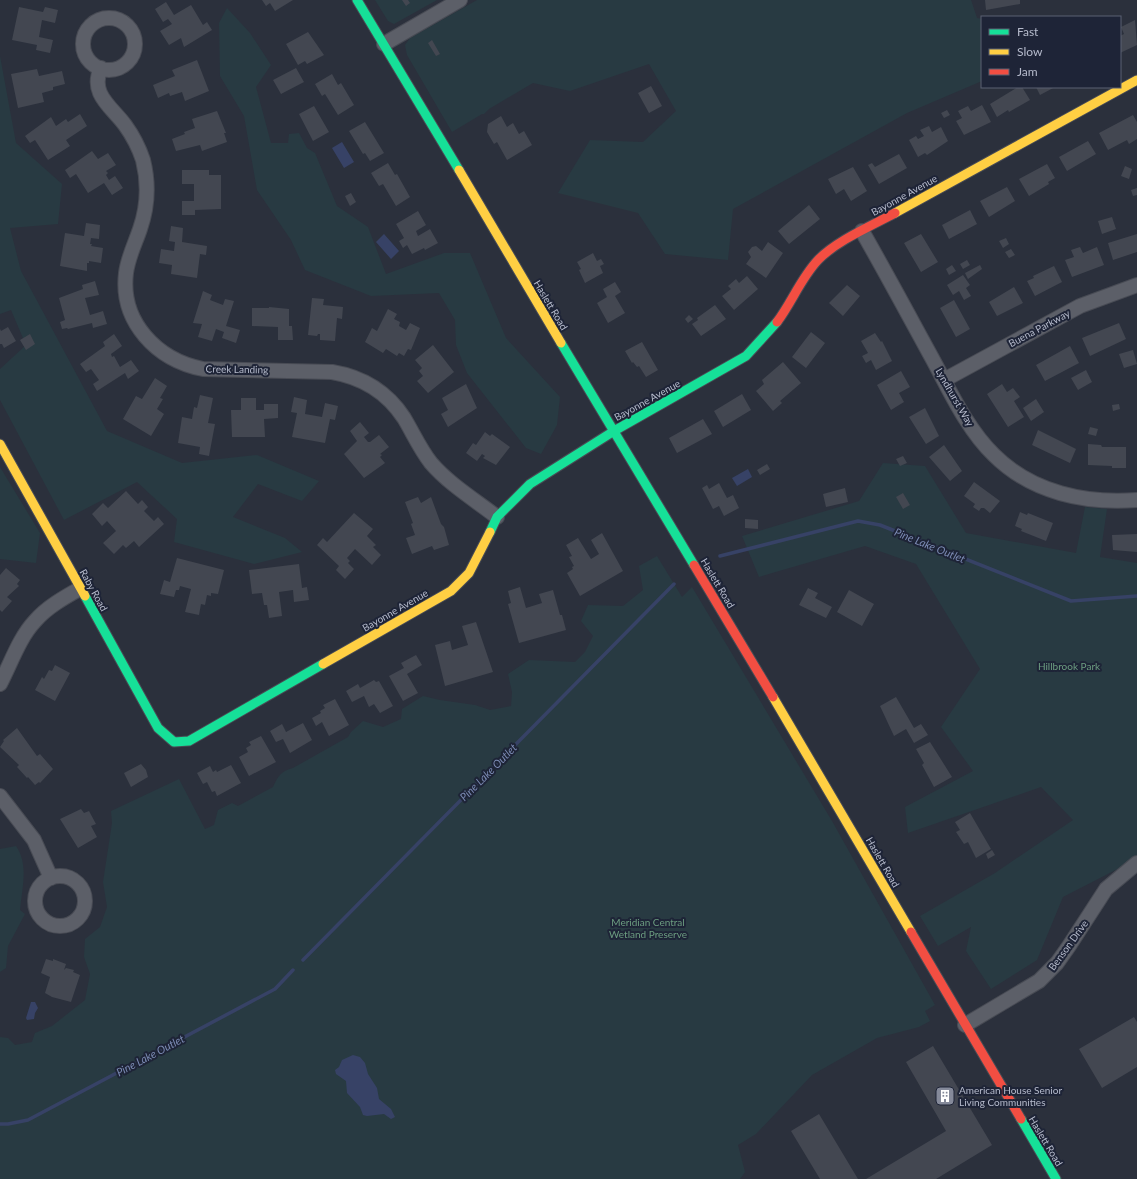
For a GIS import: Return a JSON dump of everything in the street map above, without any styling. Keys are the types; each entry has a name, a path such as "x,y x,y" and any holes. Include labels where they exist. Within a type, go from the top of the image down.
{"street":[{"name":"Haslett Road","path":"357,0 813,765 1056,1179"},
{"path":"384,44 460,0"},
{"name":"Creek Landing","path":"100,68 97,83 101,96 107,106 117,115 132,134 145,168 147,193 146,206 142,224 128,262 126,285 128,302 134,318 146,338 162,353 182,364 192,367 203,369 332,372 351,376 370,384 381,392 397,409 436,469 497,517"},
{"name":"Bayonne Avenue","path":"1121,87 1137,80"},
{"name":"Bayonne Avenue","path":"174,742 189,741 451,590 469,573 497,517 530,484 614,431 724,370 746,356 765,337 779,319 806,275 819,259 862,231 1120,88"},
{"name":"Lyndhurst Way","path":"862,231 966,418 979,438 994,456 1035,484 1059,493 1102,502 1137,500"},
{"name":"Buena Parkway","path":"944,380 1080,306 1137,285"},
{"name":"Raby Road","path":"0,444 158,728 174,742"},
{"path":"0,684 26,634 34,622 43,613 81,588"},
{"path":"0,796 34,840 51,878"},
{"name":"Benson Drive","path":"965,1025 1039,981 1057,963 1106,889 1137,863"}],"green space":[{"path":"375,0 437,0 394,24 388,21"},
{"path":"477,0 971,0 977,18 981,19 981,81 907,113 733,209 728,260 665,254 638,213 558,193 590,140 643,142 676,111 649,64 570,91 533,83 452,132 407,55 405,45 410,38"},
{"path":"227,8 250,33 271,65 256,87 271,143 288,143 289,134 299,133 307,148 315,153 337,206 368,227 386,274 444,253 470,253 506,338 560,397 557,425 541,454 526,448 467,373 456,345 455,320 439,293 371,296 305,270 291,240 257,190 244,116 220,76 219,23"},
{"path":"0,56 16,143 62,184 58,224 10,228 21,271 107,431 182,463 257,455 319,481 302,501 258,484 233,517 285,538 302,552 254,564 174,542 177,519 137,482 64,520 0,400 0,369 26,345 11,310 0,314"},
{"name":"Hillbrook Park","path":"883,463 925,466 966,533 1076,553 1085,507 1107,509 1100,557 1137,563 1137,859 1063,897 1037,960 991,989 966,951 971,927 938,946 920,916 995,873 1073,820 1041,787 908,833 905,807 973,771 941,727 980,669 916,564 865,546 759,577 742,536 859,501"},
{"path":"0,467 40,533 36,563 0,559"},
{"name":"Meridian Central Wetland Preserve","path":"657,556 682,597 692,587 832,821 935,1005 925,1011 930,1021 919,1027 877,1038 812,1075 756,1134 738,1145 745,1172 740,1179 0,1179 0,1037 8,1038 15,1045 32,1042 35,1033 52,1026 85,1000 90,974 84,957 85,939 100,927 107,907 103,882 112,823 111,811 179,779 205,829 214,825 218,810 232,803 238,806 273,787 278,777 283,772 293,768 348,737 351,732 363,721 383,727 401,719 402,709 423,696 475,705 490,710 511,706 512,692 508,674 529,660 575,662 585,652 593,636 581,621 588,605 623,606 643,590 639,566"},
{"path":"16,846 20,853 24,869 20,910 25,914 8,946 6,968 0,972 0,849"}],"water":[{"path":"342,142 354,162 344,168 332,148"},
{"path":"384,234 399,251 391,259 376,242"},
{"path":"748,469 752,477 737,486 732,478"},
{"path":"31,1002 35,1002 38,1008 34,1019 27,1020 26,1018"},
{"path":"353,1055 360,1057 365,1063 368,1074 377,1088 379,1099 391,1109 395,1117 391,1119 384,1114 363,1115 360,1107 347,1093 346,1081 336,1074 335,1070 339,1067 342,1060"}],"building":[{"path":"262,0 293,0 275,11 270,3 266,6"},
{"path":"402,0 408,0 410,3 406,6"},
{"path":"985,0 1020,0 1020,4 986,10"},
{"path":"166,2 174,15 191,5 203,25 207,22 212,30 184,47 181,38 169,45 160,31 172,24 168,19 163,22 155,9"},
{"path":"19,7 43,12 45,7 58,10 55,23 42,20 39,37 53,40 50,53 36,50 37,45 12,40"},
{"path":"1135,20 1137,45 1121,53 1121,36 1124,34 1121,27"},
{"path":"308,32 324,55 307,64 305,61 298,65 286,44"},
{"path":"432,40 440,54 436,56 428,43"},
{"path":"197,60 209,91 185,101 182,92 170,96 169,93 158,98 153,85 175,76 172,70"},
{"path":"296,68 304,82 281,94 273,80"},
{"path":"37,69 39,76 62,71 65,84 53,87 53,90 42,93 44,102 18,108 11,74"},
{"path":"332,74 338,85 341,83 354,105 338,115 325,94 322,96 315,84"},
{"path":"651,86 662,106 649,113 638,93"},
{"path":"1016,88 1023,88 1030,100 997,117 990,104"},
{"path":"1036,88 1053,88 1040,95"},
{"path":"982,105 991,122 964,135 956,121 962,118 958,111 968,106 971,111"},
{"path":"314,106 329,132 313,141 299,114"},
{"path":"947,110 950,115 944,118 941,113"},
{"path":"217,111 226,133 224,133 227,142 202,151 200,145 176,151 172,139 195,128 192,119"},
{"path":"80,114 87,126 66,140 70,146 48,160 35,140 30,143 25,136 51,117 56,126 66,119 68,122"},
{"path":"1133,115 1137,122 1137,139 1129,144 1127,140 1108,150 1099,133"},
{"path":"501,116 507,127 513,123 519,134 524,131 532,145 507,160 497,142 494,144 487,132 488,124"},
{"path":"365,122 384,153 370,161 365,153 363,154 349,131"},
{"path":"929,126 932,132 941,127 948,141 927,155 925,153 918,157 909,140 916,136 918,139 924,136 920,130"},
{"path":"1088,141 1096,154 1067,171 1059,157"},
{"path":"92,151 98,159 108,153 116,165 106,171 108,173 106,175 109,180 115,176 123,188 112,195 104,183 88,193 76,174 70,178 65,170"},
{"path":"899,154 907,168 879,184 868,165 872,163 875,167"},
{"path":"388,163 395,175 397,174 410,197 396,206 383,184 379,186 371,173"},
{"path":"1047,164 1055,178 1048,182 1049,184 1029,196 1019,179"},
{"path":"1125,166 1132,169 1129,179 1121,176"},
{"path":"853,167 867,191 851,201 844,189 836,194 828,179"},
{"path":"182,170 209,170 209,175 221,175 221,209 195,210 195,215 182,215 182,201 194,201 194,184 182,184"},
{"path":"1007,187 1015,201 989,217 980,201"},
{"path":"1137,188 1137,195 1133,196 1131,190"},
{"path":"351,193 356,202 350,206 345,196"},
{"path":"809,205 820,219 789,244 778,231"},
{"path":"970,210 977,224 949,239 942,225"},
{"path":"418,211 426,225 416,231 418,236 430,229 438,243 425,250 424,248 412,254 407,245 403,248 399,241 404,238 396,224"},
{"path":"1112,217 1116,229 1102,234 1098,221"},
{"path":"86,223 100,225 99,239 91,238 90,244 92,244 91,246 103,248 101,263 89,261 89,263 87,263 87,271 60,266 65,233 84,236"},
{"path":"171,226 183,228 182,242 207,246 206,255 200,254 197,278 171,274 172,265 159,263 161,249 174,251 175,242 169,241"},
{"path":"921,234 938,262 921,272 904,243"},
{"path":"1137,234 1137,252 1113,260 1108,243"},
{"path":"1006,238 1009,244 1003,248 999,241"},
{"path":"768,242 783,253 766,278 746,264 751,257 748,252 752,247 756,246 762,251"},
{"path":"1080,247 1083,253 1097,247 1104,265 1072,277 1065,260 1074,257 1071,250"},
{"path":"1011,249 1015,255 1009,258 1005,252"},
{"path":"593,253 597,261 601,259 604,264 600,266 603,273 585,283 579,270 581,269 577,262"},
{"path":"967,260 970,265 963,269 960,264"},
{"path":"952,265 956,271 949,275 946,269"},
{"path":"980,265 982,269 968,279 965,273"},
{"path":"1054,266 1062,282 1035,296 1027,281 1034,278 1033,276"},
{"path":"963,275 970,285 966,288 971,296 964,300 959,291 953,295 947,285"},
{"path":"747,276 758,289 734,310 722,296 731,289 728,286 736,279 739,283"},
{"path":"95,281 99,295 85,298 90,315 103,311 107,324 93,328 92,323 62,329 60,322 65,320 59,298 83,289 82,285"},
{"path":"615,282 621,292 615,296 625,313 608,323 597,303 607,297 603,289"},
{"path":"847,285 860,296 843,316 829,303"},
{"path":"1014,287 1023,303 997,316 989,302"},
{"path":"203,291 212,295 210,300 223,305 225,299 234,301 226,326 240,330 236,343 222,338 224,332 216,329 212,341 198,337 202,324 193,323"},
{"path":"312,298 324,299 323,305 343,307 342,319 337,318 335,341 320,340 320,334 317,336 308,335"},
{"path":"954,300 970,329 956,337 940,308"},
{"path":"715,305 726,319 701,336 692,324 698,320 697,318"},
{"path":"269,307 289,309 289,326 292,326 293,340 278,340 278,327 252,326 252,308"},
{"path":"388,309 397,314 394,319 400,322 399,326 406,330 410,323 420,328 411,350 408,349 404,356 399,353 397,356 386,349 383,353 365,342 372,328 377,331"},
{"path":"689,315 693,319 688,323 685,319"},
{"path":"1119,323 1126,339 1090,356 1082,338"},
{"path":"8,327 16,341 4,348 2,344 0,344 0,329 1,331"},
{"path":"811,332 825,343 806,368 792,357"},
{"path":"875,333 881,342 882,341 892,361 876,370 871,360 866,363 862,356 868,353 861,341"},
{"path":"30,334 35,344 26,350 20,340"},
{"path":"114,334 122,346 111,354 112,357 114,356 120,367 131,360 139,371 128,379 125,373 97,391 93,384 99,380 91,369 86,372 80,364 105,346 103,342"},
{"path":"642,342 658,370 646,377 639,366 637,367 633,362 632,363 625,351"},
{"path":"433,345 454,372 428,393 417,381 423,376 419,371 422,368 415,360"},
{"path":"1070,346 1079,363 1045,381 1036,365"},
{"path":"1133,350 1137,364 1124,368 1119,354"},
{"path":"783,362 801,383 780,401 782,403 773,411 756,391 764,384 762,380"},
{"path":"1086,370 1092,382 1078,390 1071,378"},
{"path":"901,371 910,387 899,393 904,402 891,410 877,385"},
{"path":"155,378 167,386 160,398 163,399 157,409 164,414 151,436 123,419 136,396 142,399"},
{"path":"466,384 477,408 448,427 441,414 448,410 442,398"},
{"path":"1002,384 1007,392 1013,388 1020,397 1014,401 1024,417 1008,427 987,394"},
{"path":"742,394 751,410 723,427 714,411"},
{"path":"200,395 213,398 208,423 215,424 209,456 199,454 200,447 178,443 182,417 192,419 194,407 197,408"},
{"path":"294,397 307,400 305,414 322,417 325,403 338,406 335,420 330,419 325,443 292,437 297,413 291,412"},
{"path":"241,398 256,398 256,410 264,410 264,404 278,404 278,418 264,419 265,437 232,437 231,410 241,410"},
{"path":"1036,399 1044,412 1031,421 1023,408"},
{"path":"1119,404 1120,409 1113,411 1112,405"},
{"path":"925,408 939,436 926,444 909,417"},
{"path":"703,419 712,434 677,453 669,438"},
{"path":"360,422 369,433 364,437 368,442 379,435 389,447 380,454 382,455 380,457 385,463 364,478 344,454 357,441 350,431"},
{"path":"1090,427 1098,429 1096,436 1088,434"},
{"path":"1038,430 1076,449 1070,463 1032,445"},
{"path":"485,432 490,436 492,434 510,447 496,465 483,458 485,456 482,454 477,461 466,453 473,443 476,445"},
{"path":"1088,444 1101,445 1102,447 1126,447 1126,468 1088,465"},
{"path":"944,445 962,471 950,481 929,457"},
{"path":"903,456 907,463 900,466 896,459"},
{"path":"767,464 770,469 760,475 757,470"},
{"path":"974,482 1000,501 990,513 984,508 981,508 979,511 973,507 975,504 964,496"},
{"path":"719,483 727,498 733,495 739,508 724,516 719,506 713,509 702,488 707,485 709,489"},
{"path":"845,488 848,502 826,507 823,494"},
{"path":"126,491 138,504 142,500 148,507 144,511 154,521 158,517 164,524 139,547 134,541 126,548 123,545 114,554 103,543 116,531 107,521 102,526 92,514 103,503 108,508"},
{"path":"903,493 910,505 903,509 896,497"},
{"path":"418,497 421,503 431,497 441,524 444,527 449,545 434,550 432,546 412,554 406,538 415,535 411,524 413,523 405,502"},
{"path":"1020,512 1027,515 1028,513 1053,523 1046,541 1021,531 1022,529 1015,526"},
{"path":"354,513 373,529 367,536 376,545 373,547 381,555 372,565 355,549 347,558 350,561 348,563 354,569 345,579 336,570 339,566 317,545 323,538 327,542"},
{"path":"745,519 758,520 758,529 745,528"},
{"path":"602,533 623,571 580,596 567,573 573,569 572,567 574,566 569,557 572,556 566,545 578,538 591,559 599,554 591,540"},
{"path":"1137,534 1137,552 1113,550 1112,535"},
{"path":"177,558 224,570 218,594 211,593 211,596 207,595 205,605 201,604 199,615 185,612 191,589 180,586 179,590 176,590 174,597 160,594 164,580 170,582"},
{"path":"299,564 302,588 307,587 309,600 294,602 293,590 279,592 282,616 269,618 267,605 264,605 262,593 252,594 249,570"},
{"path":"6,568 20,580 17,584 19,586 7,597 12,601 2,612 0,610 0,575"},
{"path":"520,587 526,608 542,603 539,594 553,590 566,630 519,643 508,604 511,603 508,591"},
{"path":"808,588 818,593 815,598 832,607 826,618 799,605"},
{"path":"849,590 874,604 862,626 837,612"},
{"path":"476,622 493,672 445,686 435,645 450,641 452,650 468,645 462,626"},
{"path":"416,655 422,665 407,674 418,693 403,701 389,676 404,668 401,663"},
{"path":"55,665 70,673 55,701 35,690 42,677 44,679 49,670 52,671"},
{"path":"374,680 376,682 379,681 393,706 380,713 374,704 369,707 364,696 352,702 346,691 358,684 360,688"},
{"path":"896,697 914,728 921,724 928,735 914,743 906,729 894,736 880,706"},
{"path":"335,699 349,725 329,736 322,722 316,726 312,718 321,713 320,711 325,708 323,705"},
{"path":"303,723 312,740 290,753 283,739 276,742 270,731 282,724 286,732"},
{"path":"17,728 37,756 40,754 53,769 40,783 39,782 35,785 17,767 19,765 0,747 4,741 3,740"},
{"path":"261,736 276,762 249,776 239,757 248,752 246,748 251,745 249,742"},
{"path":"930,742 952,777 934,787 922,765 924,763 916,749"},
{"path":"141,764 146,770 148,777 131,787 124,773"},
{"path":"231,765 241,783 217,796 215,791 212,792 207,782 203,784 197,773 210,766 213,772 216,770 217,772"},
{"path":"81,809 84,813 89,811 96,824 91,826 97,837 78,848 60,819"},
{"path":"970,813 991,849 976,858 968,842 964,844 956,832 960,830 955,822"},
{"path":"992,850 995,855 988,859 986,854"},
{"path":"46,959 53,961 53,959 66,964 64,970 66,968 74,970 73,972 80,975 71,1002 52,997 45,993 50,977 41,973"},
{"path":"1134,1017 1137,1022 1137,1067 1102,1088 1079,1049"},
{"name":"American House Senior Living Communities","path":"933,1046 992,1145 936,1179 866,1179 946,1131 906,1062"},
{"path":"819,1114 858,1179 820,1179 791,1131"}],"waterway":[{"name":"Pine Lake Outlet","path":"720,556 858,521 880,525 1071,601 1137,596"},
{"name":"Pine Lake Outlet","path":"303,960 674,584"},
{"name":"Pine Lake Outlet","path":"0,1124 28,1120 275,989 293,970"}],"traffic: fast":[{"path":"357,0 459,170"},
{"path":"490,532 497,517 530,484 614,431 746,356 777,322"},
{"path":"561,343 694,565"},
{"path":"85,596 158,728 174,742 189,741 323,664"},
{"path":"1021,1119 1056,1179"}],"traffic: slow":[{"path":"895,213 1137,80"},
{"path":"459,170 561,343"},
{"path":"0,444 85,596"},
{"path":"323,664 451,591 469,573 490,532"},
{"path":"773,697 911,932"}],"traffic: jam":[{"path":"777,322 807,274 825,253 854,234 895,213"},
{"path":"694,565 773,697"},
{"path":"911,932 1021,1119"}],"place":[{"name":"American House Senior Living Communities","path":"945,1096"}]}
